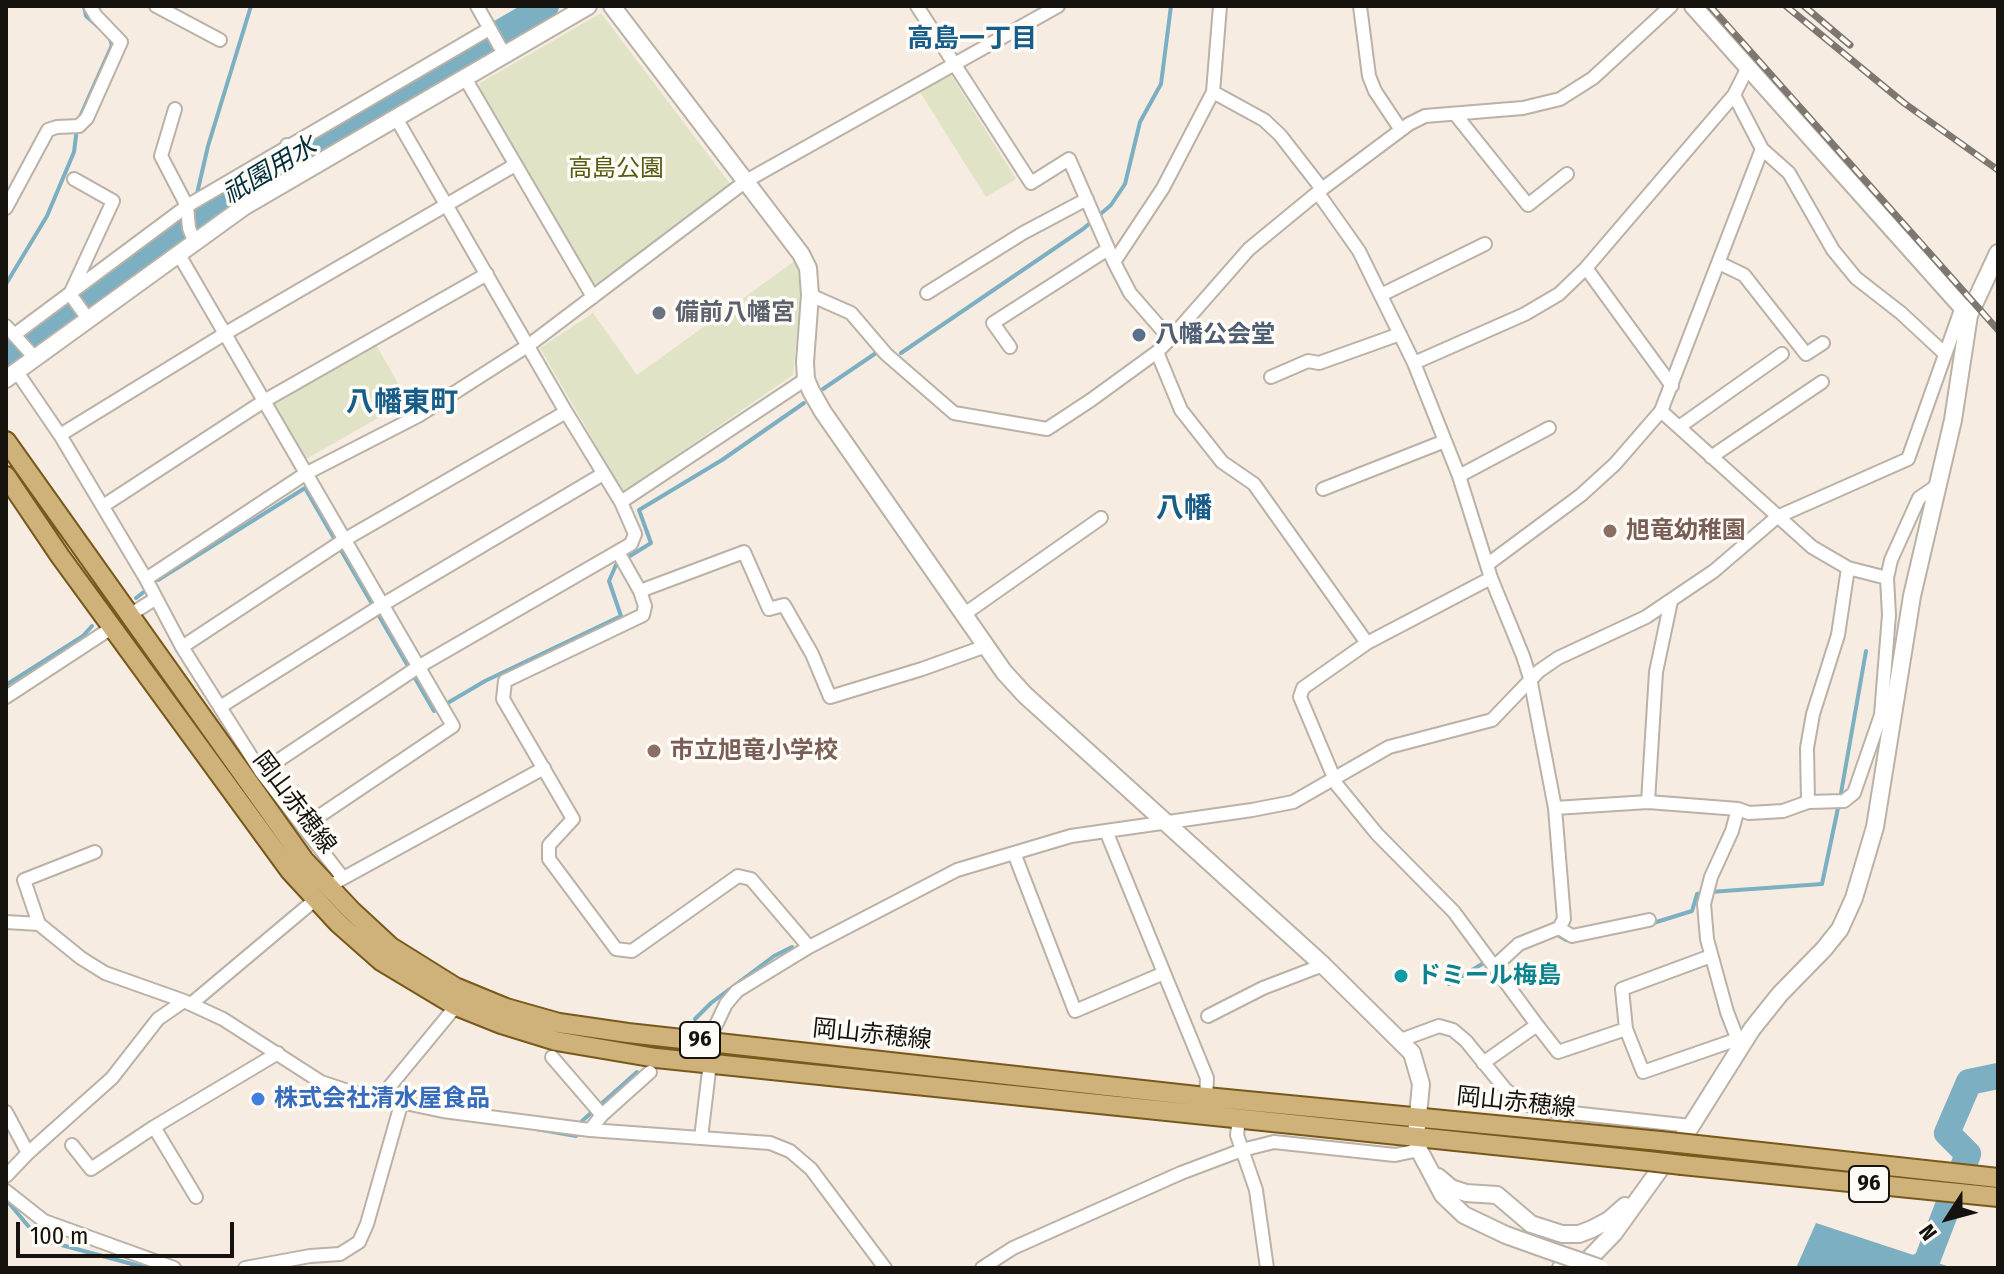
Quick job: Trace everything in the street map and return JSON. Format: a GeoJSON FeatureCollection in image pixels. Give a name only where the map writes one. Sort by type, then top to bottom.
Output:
{"type":"FeatureCollection","features":[{"type":"Feature","properties":{"kind":"main road","name":"岡山赤穂線"},"geometry":{"type":"LineString","coordinates":[[6,441],[121,621],[304,860],[391,947],[455,987],[481,998],[559,1023],[1206,1097],[1417,1134],[1660,1141],[1998,1178]]}},
{"type":"Feature","properties":{"kind":"main road","name":"岡山赤穂線"},"geometry":{"type":"LineString","coordinates":[[6,476],[60,556],[121,621]]}},
{"type":"Feature","properties":{"kind":"main road","name":"岡山赤穂線"},"geometry":{"type":"LineString","coordinates":[[329,888],[381,961],[456,1006],[556,1041],[656,1058],[1239,1119],[1417,1134],[1998,1197]]}},
{"type":"Feature","properties":{"kind":"street"},"geometry":{"type":"LineString","coordinates":[[156,6],[220,40]]}},
{"type":"Feature","properties":{"kind":"street"},"geometry":{"type":"LineString","coordinates":[[179,18],[187,6]]}},
{"type":"Feature","properties":{"kind":"street"},"geometry":{"type":"LineString","coordinates":[[477,6],[501,49]]}},
{"type":"Feature","properties":{"kind":"street"},"geometry":{"type":"LineString","coordinates":[[329,888],[303,827],[261,772],[182,647],[146,579],[60,435],[11,375],[77,303],[191,205],[293,156],[396,118],[465,78],[501,49],[588,6]]}},
{"type":"Feature","properties":{"kind":"street"},"geometry":{"type":"LineString","coordinates":[[612,6],[801,254],[808,268],[810,295],[806,379],[823,412],[986,646],[1025,695],[1323,965],[1412,1053],[1421,1084],[1417,1134],[1428,1167],[1443,1195],[1464,1215],[1506,1235],[1600,1268]]}},
{"type":"Feature","properties":{"kind":"street"},"geometry":{"type":"LineString","coordinates":[[917,6],[1031,183],[1069,159],[1130,293],[1170,339]]}},
{"type":"Feature","properties":{"kind":"street"},"geometry":{"type":"LineString","coordinates":[[146,579],[305,474],[418,416],[529,345],[746,181],[1058,6]]}},
{"type":"Feature","properties":{"kind":"street"},"geometry":{"type":"LineString","coordinates":[[1010,347],[993,323],[1111,256],[1163,188],[1213,92],[1220,6]]}},
{"type":"Feature","properties":{"kind":"street"},"geometry":{"type":"LineString","coordinates":[[1360,6],[1369,76],[1375,91],[1401,130]]}},
{"type":"Feature","properties":{"kind":"street"},"geometry":{"type":"LineString","coordinates":[[810,295],[851,313],[886,354],[954,413],[1047,429],[1157,352],[1249,249],[1401,130],[1425,116],[1523,108],[1560,99],[1593,78],[1671,6]]}},
{"type":"Feature","properties":{"kind":"street"},"geometry":{"type":"LineString","coordinates":[[1555,808],[1648,802],[1738,809],[1749,813],[1783,811],[1808,802],[1844,801],[1854,793],[1887,716],[1935,487],[1953,420],[1966,311],[1693,6]]}},
{"type":"Feature","properties":{"kind":"street"},"geometry":{"type":"LineString","coordinates":[[6,208],[48,130],[77,126],[87,118],[121,42],[85,7]]}},
{"type":"Feature","properties":{"kind":"street"},"geometry":{"type":"LineString","coordinates":[[31,354],[13,333],[178,253],[192,234],[245,206],[293,156],[490,30]]}},
{"type":"Feature","properties":{"kind":"street"},"geometry":{"type":"LineString","coordinates":[[1414,363],[1525,314],[1559,294],[1586,268],[1734,95],[1748,67]]}},
{"type":"Feature","properties":{"kind":"street"},"geometry":{"type":"LineString","coordinates":[[465,78],[593,297]]}},
{"type":"Feature","properties":{"kind":"street"},"geometry":{"type":"LineString","coordinates":[[1213,92],[1264,120],[1280,135],[1359,251],[1414,363],[1459,476],[1491,578],[1523,656],[1555,808],[1564,919],[1559,928],[1519,944],[1495,966]]}},
{"type":"Feature","properties":{"kind":"street"},"geometry":{"type":"LineString","coordinates":[[1734,95],[1762,149],[1789,173],[1833,250],[1856,278],[1901,313],[1944,353]]}},
{"type":"Feature","properties":{"kind":"street"},"geometry":{"type":"LineString","coordinates":[[175,109],[161,156],[191,205],[192,234]]}},
{"type":"Feature","properties":{"kind":"street"},"geometry":{"type":"LineString","coordinates":[[1455,114],[1528,205],[1567,174]]}},
{"type":"Feature","properties":{"kind":"street"},"geometry":{"type":"LineString","coordinates":[[261,772],[413,670],[631,544],[635,534],[621,502],[396,118]]}},
{"type":"Feature","properties":{"kind":"street"},"geometry":{"type":"LineString","coordinates":[[1488,564],[1581,495],[1615,464],[1661,411],[1762,149]]}},
{"type":"Feature","properties":{"kind":"street"},"geometry":{"type":"LineString","coordinates":[[60,435],[226,333],[515,165]]}},
{"type":"Feature","properties":{"kind":"street"},"geometry":{"type":"LineString","coordinates":[[74,179],[113,201],[77,303]]}},
{"type":"Feature","properties":{"kind":"street"},"geometry":{"type":"LineString","coordinates":[[927,293],[1023,233],[1087,199]]}},
{"type":"Feature","properties":{"kind":"street"},"geometry":{"type":"LineString","coordinates":[[1381,295],[1485,244]]}},
{"type":"Feature","properties":{"kind":"street"},"geometry":{"type":"LineString","coordinates":[[178,253],[305,474],[339,543],[413,670],[453,726],[303,827]]}},
{"type":"Feature","properties":{"kind":"street"},"geometry":{"type":"LineString","coordinates":[[701,1138],[712,1041],[719,1019],[737,991],[809,947],[957,870],[1071,836],[1293,802],[1389,747],[1492,720],[1530,678],[1558,658],[1646,617],[1671,601],[1714,571],[1777,517],[1908,459],[1944,353],[1998,253]]}},
{"type":"Feature","properties":{"kind":"street"},"geometry":{"type":"LineString","coordinates":[[1719,263],[1744,275],[1806,354],[1823,343]]}},
{"type":"Feature","properties":{"kind":"street"},"geometry":{"type":"LineString","coordinates":[[1586,268],[1672,386]]}},
{"type":"Feature","properties":{"kind":"street"},"geometry":{"type":"LineString","coordinates":[[103,506],[264,401],[487,274]]}},
{"type":"Feature","properties":{"kind":"street"},"geometry":{"type":"LineString","coordinates":[[1271,377],[1308,361],[1319,363],[1400,334]]}},
{"type":"Feature","properties":{"kind":"street"},"geometry":{"type":"LineString","coordinates":[[1157,352],[1181,410],[1222,462],[1254,484],[1367,643]]}},
{"type":"Feature","properties":{"kind":"street"},"geometry":{"type":"LineString","coordinates":[[1679,427],[1782,354]]}},
{"type":"Feature","properties":{"kind":"street"},"geometry":{"type":"LineString","coordinates":[[621,502],[806,379]]}},
{"type":"Feature","properties":{"kind":"street"},"geometry":{"type":"LineString","coordinates":[[1711,457],[1822,382]]}},
{"type":"Feature","properties":{"kind":"street"},"geometry":{"type":"LineString","coordinates":[[1661,411],[1812,547],[1848,568],[1887,578]]}},
{"type":"Feature","properties":{"kind":"street"},"geometry":{"type":"LineString","coordinates":[[182,647],[339,543],[566,412]]}},
{"type":"Feature","properties":{"kind":"street"},"geometry":{"type":"LineString","coordinates":[[1459,476],[1549,428]]}},
{"type":"Feature","properties":{"kind":"street"},"geometry":{"type":"LineString","coordinates":[[1323,489],[1445,441]]}},
{"type":"Feature","properties":{"kind":"street"},"geometry":{"type":"LineString","coordinates":[[220,707],[377,608],[603,474]]}},
{"type":"Feature","properties":{"kind":"street"},"geometry":{"type":"LineString","coordinates":[[1561,1268],[1588,1260],[1614,1233],[1691,1126],[1739,1043],[1780,994],[1824,949],[1845,919],[1875,827],[1887,716],[1887,578],[1891,560],[1919,498],[1935,487]]}},
{"type":"Feature","properties":{"kind":"street"},"geometry":{"type":"LineString","coordinates":[[963,615],[1101,518]]}},
{"type":"Feature","properties":{"kind":"street"},"geometry":{"type":"LineString","coordinates":[[618,552],[640,591],[645,606],[643,615],[505,681],[503,699],[573,819],[549,845],[549,859],[616,949],[632,951],[738,876],[751,879],[809,947]]}},
{"type":"Feature","properties":{"kind":"street"},"geometry":{"type":"LineString","coordinates":[[640,591],[744,552],[769,609],[784,605],[812,654],[830,697],[986,646]]}},
{"type":"Feature","properties":{"kind":"street"},"geometry":{"type":"LineString","coordinates":[[1808,802],[1807,748],[1813,714],[1838,635],[1848,568]]}},
{"type":"Feature","properties":{"kind":"street"},"geometry":{"type":"LineString","coordinates":[[1491,578],[1367,643],[1303,688],[1300,697],[1335,780],[1377,834],[1454,912],[1558,1052],[1626,1029]]}},
{"type":"Feature","properties":{"kind":"street"},"geometry":{"type":"LineString","coordinates":[[6,697],[155,599]]}},
{"type":"Feature","properties":{"kind":"street"},"geometry":{"type":"LineString","coordinates":[[1648,802],[1656,672],[1671,601]]}},
{"type":"Feature","properties":{"kind":"street"},"geometry":{"type":"LineString","coordinates":[[6,1176],[112,1078],[158,1019],[188,1002],[329,888],[544,768]]}},
{"type":"Feature","properties":{"kind":"street"},"geometry":{"type":"LineString","coordinates":[[1738,809],[1732,831],[1711,877],[1704,904],[1711,956],[1739,1043]]}},
{"type":"Feature","properties":{"kind":"street"},"geometry":{"type":"LineString","coordinates":[[1106,831],[1207,1078],[1206,1097]]}},
{"type":"Feature","properties":{"kind":"street"},"geometry":{"type":"LineString","coordinates":[[95,852],[24,880],[39,924],[105,973],[188,1002],[223,1019],[321,1082],[348,1091],[443,1111],[582,1129],[770,1143],[790,1151],[811,1169],[885,1268]]}},
{"type":"Feature","properties":{"kind":"street"},"geometry":{"type":"LineString","coordinates":[[1014,853],[1075,1011],[1164,973]]}},
{"type":"Feature","properties":{"kind":"street"},"geometry":{"type":"LineString","coordinates":[[1559,928],[1572,936],[1649,920]]}},
{"type":"Feature","properties":{"kind":"street"},"geometry":{"type":"LineString","coordinates":[[6,922],[39,924]]}},
{"type":"Feature","properties":{"kind":"street"},"geometry":{"type":"LineString","coordinates":[[1711,956],[1622,989],[1626,1029],[1643,1072],[1739,1043]]}},
{"type":"Feature","properties":{"kind":"street"},"geometry":{"type":"LineString","coordinates":[[1208,1016],[1263,988],[1323,965]]}},
{"type":"Feature","properties":{"kind":"street"},"geometry":{"type":"LineString","coordinates":[[381,1097],[456,1006]]}},
{"type":"Feature","properties":{"kind":"street"},"geometry":{"type":"LineString","coordinates":[[1483,1063],[1537,1025]]}},
{"type":"Feature","properties":{"kind":"street"},"geometry":{"type":"LineString","coordinates":[[1401,1040],[1439,1026],[1453,1030],[1466,1041],[1506,1090],[1528,1105],[1545,1110],[1691,1126]]}},
{"type":"Feature","properties":{"kind":"street"},"geometry":{"type":"LineString","coordinates":[[72,1145],[91,1169],[154,1127],[278,1053]]}},
{"type":"Feature","properties":{"kind":"street"},"geometry":{"type":"LineString","coordinates":[[552,1057],[598,1111]]}},
{"type":"Feature","properties":{"kind":"street"},"geometry":{"type":"LineString","coordinates":[[582,1129],[598,1111],[650,1072]]}},
{"type":"Feature","properties":{"kind":"street"},"geometry":{"type":"LineString","coordinates":[[245,1268],[340,1254],[359,1242],[367,1224],[402,1101]]}},
{"type":"Feature","properties":{"kind":"street"},"geometry":{"type":"LineString","coordinates":[[6,1112],[28,1153]]}},
{"type":"Feature","properties":{"kind":"street"},"geometry":{"type":"LineString","coordinates":[[1239,1119],[1237,1135],[1256,1190],[1267,1268]]}},
{"type":"Feature","properties":{"kind":"street"},"geometry":{"type":"LineString","coordinates":[[154,1127],[196,1197]]}},
{"type":"Feature","properties":{"kind":"street"},"geometry":{"type":"LineString","coordinates":[[982,1268],[1013,1248],[1181,1173],[1242,1150],[1274,1142],[1395,1155],[1417,1134]]}},
{"type":"Feature","properties":{"kind":"street"},"geometry":{"type":"LineString","coordinates":[[1428,1167],[1451,1188],[1466,1193],[1497,1195],[1531,1224],[1562,1234],[1579,1234],[1609,1220],[1645,1188]]}},
{"type":"Feature","properties":{"kind":"street"},"geometry":{"type":"LineString","coordinates":[[6,1191],[44,1221],[174,1268]]}},
{"type":"Feature","properties":{"kind":"green space","name":"高島公園"},"geometry":{"type":"Polygon","coordinates":[[[601,13],[731,185],[599,288],[591,287],[478,93],[480,83],[601,13]]]}},
{"type":"Feature","properties":{"kind":"green space"},"geometry":{"type":"Polygon","coordinates":[[[950,73],[1016,179],[986,197],[920,92],[950,73]]]}},
{"type":"Feature","properties":{"kind":"green space"},"geometry":{"type":"Polygon","coordinates":[[[796,260],[801,292],[793,375],[623,492],[540,348],[593,313],[637,375],[796,260]]]}},
{"type":"Feature","properties":{"kind":"green space"},"geometry":{"type":"Polygon","coordinates":[[[375,343],[408,401],[306,459],[272,401],[375,343]]]}},
{"type":"Feature","properties":{"kind":"water"},"geometry":{"type":"Polygon","coordinates":[[[1816,1223],[1947,1266],[1953,1268],[1796,1268],[1816,1223]]]}},
{"type":"Feature","properties":{"kind":"waterway"},"geometry":{"type":"LineString","coordinates":[[84,6],[86,16],[102,30]]}},
{"type":"Feature","properties":{"kind":"waterway"},"geometry":{"type":"LineString","coordinates":[[196,198],[208,146],[251,6]]}},
{"type":"Feature","properties":{"kind":"waterway","name":"祇園用水"},"geometry":{"type":"LineString","coordinates":[[6,355],[194,216],[373,106],[546,6]]}},
{"type":"Feature","properties":{"kind":"waterway"},"geometry":{"type":"LineString","coordinates":[[901,353],[1083,229],[1111,205],[1125,184],[1140,122],[1161,84],[1171,6]]}},
{"type":"Feature","properties":{"kind":"waterway"},"geometry":{"type":"LineString","coordinates":[[79,119],[112,45],[109,36]]}},
{"type":"Feature","properties":{"kind":"waterway"},"geometry":{"type":"LineString","coordinates":[[6,284],[47,216],[74,152],[77,128]]}},
{"type":"Feature","properties":{"kind":"waterway"},"geometry":{"type":"LineString","coordinates":[[823,389],[876,353]]}},
{"type":"Feature","properties":{"kind":"waterway"},"geometry":{"type":"LineString","coordinates":[[630,556],[651,543],[639,510],[722,460],[804,403]]}},
{"type":"Feature","properties":{"kind":"waterway"},"geometry":{"type":"LineString","coordinates":[[158,580],[305,488],[434,711],[485,681],[621,616],[609,581],[616,565]]}},
{"type":"Feature","properties":{"kind":"waterway"},"geometry":{"type":"LineString","coordinates":[[136,598],[145,591]]}},
{"type":"Feature","properties":{"kind":"waterway"},"geometry":{"type":"LineString","coordinates":[[6,685],[83,636],[92,626]]}},
{"type":"Feature","properties":{"kind":"waterway"},"geometry":{"type":"LineString","coordinates":[[1841,793],[1866,651]]}},
{"type":"Feature","properties":{"kind":"waterway"},"geometry":{"type":"LineString","coordinates":[[1710,892],[1822,884],[1838,808]]}},
{"type":"Feature","properties":{"kind":"waterway"},"geometry":{"type":"LineString","coordinates":[[1650,924],[1692,911],[1697,894],[1703,893]]}},
{"type":"Feature","properties":{"kind":"waterway"},"geometry":{"type":"LineString","coordinates":[[1556,934],[1571,940]]}},
{"type":"Feature","properties":{"kind":"waterway"},"geometry":{"type":"LineString","coordinates":[[695,1019],[711,1003],[774,956],[792,947]]}},
{"type":"Feature","properties":{"kind":"waterway"},"geometry":{"type":"LineString","coordinates":[[1449,984],[1482,964]]}},
{"type":"Feature","properties":{"kind":"waterway"},"geometry":{"type":"LineString","coordinates":[[536,1129],[576,1136],[582,1121],[637,1072]]}},
{"type":"Feature","properties":{"kind":"waterway"},"geometry":{"type":"LineString","coordinates":[[1915,1268],[1926,1263],[1968,1154],[1947,1133],[1969,1082],[1998,1076]]}},
{"type":"Feature","properties":{"kind":"waterway"},"geometry":{"type":"LineString","coordinates":[[6,1203],[39,1239],[147,1268]]}},
{"type":"Feature","properties":{"kind":"railway"},"geometry":{"type":"LineString","coordinates":[[1710,6],[1998,330]]}},
{"type":"Feature","properties":{"kind":"railway"},"geometry":{"type":"LineString","coordinates":[[1786,6],[1904,103],[1998,170]]}},
{"type":"Feature","properties":{"kind":"railway"},"geometry":{"type":"LineString","coordinates":[[1804,6],[1850,45]]}},
{"type":"Feature","properties":{"kind":"place","name":"備前八幡宮"},"geometry":{"type":"Point","coordinates":[659,313]}},
{"type":"Feature","properties":{"kind":"place","name":"八幡公会堂"},"geometry":{"type":"Point","coordinates":[1139,335]}},
{"type":"Feature","properties":{"kind":"place","name":"旭竜幼稚園"},"geometry":{"type":"Point","coordinates":[1610,531]}},
{"type":"Feature","properties":{"kind":"place","name":"市立旭竜小学校"},"geometry":{"type":"Point","coordinates":[654,751]}},
{"type":"Feature","properties":{"kind":"place","name":"ドミール梅島"},"geometry":{"type":"Point","coordinates":[1401,976]}},
{"type":"Feature","properties":{"kind":"place","name":"株式会社清水屋食品"},"geometry":{"type":"Point","coordinates":[258,1099]}},
{"type":"Feature","properties":{"kind":"district","name":"高島一丁目"},"geometry":{"type":"Point","coordinates":[972,40]}},
{"type":"Feature","properties":{"kind":"district","name":"八幡東町"},"geometry":{"type":"Point","coordinates":[402,403]}},
{"type":"Feature","properties":{"kind":"district","name":"八幡"},"geometry":{"type":"Point","coordinates":[1184,509]}}]}
